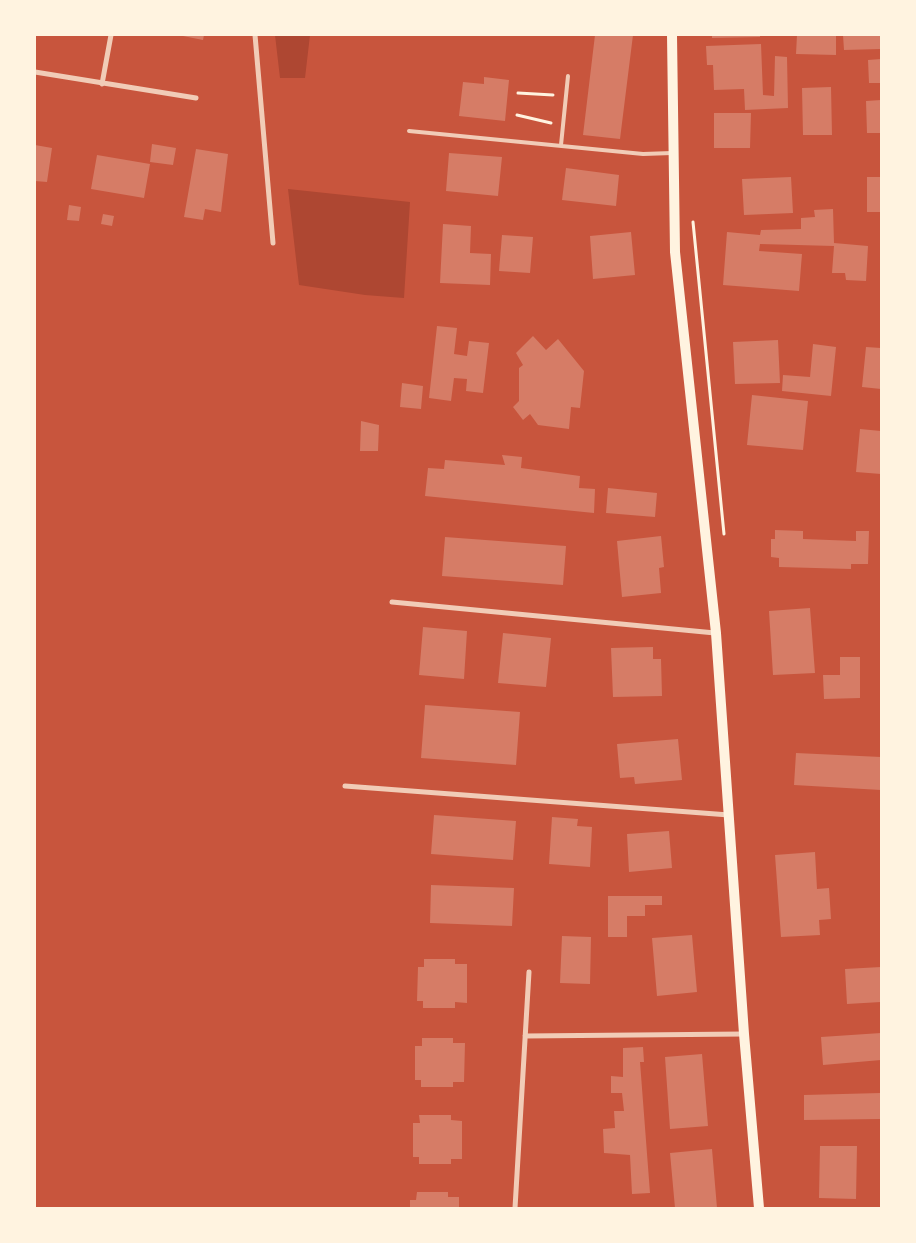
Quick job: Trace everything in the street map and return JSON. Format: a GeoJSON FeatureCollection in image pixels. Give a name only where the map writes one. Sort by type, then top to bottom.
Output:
{"type":"FeatureCollection","features":[{"type":"Feature","properties":{"kind":"main road"},"geometry":{"type":"LineString","coordinates":[[672,35],[672,153],[676,261],[716,633],[744,1034],[759,1208]]}},
{"type":"Feature","properties":{"kind":"street"},"geometry":{"type":"LineString","coordinates":[[102,84],[111,35]]}},
{"type":"Feature","properties":{"kind":"street"},"geometry":{"type":"LineString","coordinates":[[255,35],[273,243]]}},
{"type":"Feature","properties":{"kind":"street"},"geometry":{"type":"LineString","coordinates":[[35,72],[196,98]]}},
{"type":"Feature","properties":{"kind":"street"},"geometry":{"type":"LineString","coordinates":[[392,602],[716,633]]}},
{"type":"Feature","properties":{"kind":"street"},"geometry":{"type":"LineString","coordinates":[[345,786],[729,815]]}},
{"type":"Feature","properties":{"kind":"street"},"geometry":{"type":"LineString","coordinates":[[515,1208],[529,972]]}},
{"type":"Feature","properties":{"kind":"street"},"geometry":{"type":"LineString","coordinates":[[525,1036],[744,1034]]}},
{"type":"Feature","properties":{"kind":"lane"},"geometry":{"type":"LineString","coordinates":[[561,144],[568,76]]}},
{"type":"Feature","properties":{"kind":"lane"},"geometry":{"type":"LineString","coordinates":[[409,131],[561,144],[643,154],[672,153]]}},
{"type":"Feature","properties":{"kind":"path"},"geometry":{"type":"LineString","coordinates":[[518,93],[566,96]]}},
{"type":"Feature","properties":{"kind":"path"},"geometry":{"type":"LineString","coordinates":[[517,115],[564,124]]}},
{"type":"Feature","properties":{"kind":"shaded area"},"geometry":{"type":"Polygon","coordinates":[[[275,35],[310,35],[305,78],[280,78],[275,35]]]}},
{"type":"Feature","properties":{"kind":"shaded area"},"geometry":{"type":"Polygon","coordinates":[[[288,189],[410,202],[404,298],[365,295],[299,285],[288,189]]]}},
{"type":"Feature","properties":{"kind":"building"},"geometry":{"type":"Polygon","coordinates":[[[178,35],[204,35],[203,40],[178,35]]]}},
{"type":"Feature","properties":{"kind":"building"},"geometry":{"type":"Polygon","coordinates":[[[595,35],[633,35],[620,139],[583,135],[595,35]]]}},
{"type":"Feature","properties":{"kind":"building"},"geometry":{"type":"Polygon","coordinates":[[[712,35],[760,35],[760,37],[712,38],[712,35]]]}},
{"type":"Feature","properties":{"kind":"building"},"geometry":{"type":"Polygon","coordinates":[[[797,35],[836,35],[836,55],[796,54],[797,35]]]}},
{"type":"Feature","properties":{"kind":"building"},"geometry":{"type":"Polygon","coordinates":[[[843,35],[881,35],[881,49],[844,50],[843,35]]]}},
{"type":"Feature","properties":{"kind":"building"},"geometry":{"type":"Polygon","coordinates":[[[761,44],[763,95],[774,96],[775,56],[787,57],[788,108],[745,110],[744,89],[714,90],[713,65],[707,65],[706,46],[761,44]]]}},
{"type":"Feature","properties":{"kind":"building"},"geometry":{"type":"Polygon","coordinates":[[[881,59],[881,83],[869,83],[868,60],[881,59]]]}},
{"type":"Feature","properties":{"kind":"building"},"geometry":{"type":"Polygon","coordinates":[[[484,77],[509,80],[505,121],[459,116],[463,82],[484,84],[484,77]]]}},
{"type":"Feature","properties":{"kind":"building"},"geometry":{"type":"Polygon","coordinates":[[[831,87],[832,135],[803,135],[802,88],[831,87]]]}},
{"type":"Feature","properties":{"kind":"building"},"geometry":{"type":"Polygon","coordinates":[[[881,100],[881,133],[867,133],[866,101],[881,100]]]}},
{"type":"Feature","properties":{"kind":"building"},"geometry":{"type":"Polygon","coordinates":[[[714,113],[751,113],[750,148],[714,148],[714,113]]]}},
{"type":"Feature","properties":{"kind":"building"},"geometry":{"type":"Polygon","coordinates":[[[152,144],[176,148],[173,165],[150,162],[152,144]]]}},
{"type":"Feature","properties":{"kind":"building"},"geometry":{"type":"Polygon","coordinates":[[[35,145],[52,148],[47,182],[35,181],[35,145]]]}},
{"type":"Feature","properties":{"kind":"building"},"geometry":{"type":"Polygon","coordinates":[[[196,149],[228,154],[221,212],[205,209],[203,220],[184,217],[196,149]]]}},
{"type":"Feature","properties":{"kind":"building"},"geometry":{"type":"Polygon","coordinates":[[[449,153],[502,157],[498,196],[446,191],[449,153]]]}},
{"type":"Feature","properties":{"kind":"building"},"geometry":{"type":"Polygon","coordinates":[[[97,155],[150,164],[144,198],[91,189],[97,155]]]}},
{"type":"Feature","properties":{"kind":"building"},"geometry":{"type":"Polygon","coordinates":[[[566,168],[619,175],[616,206],[562,200],[566,168]]]}},
{"type":"Feature","properties":{"kind":"building"},"geometry":{"type":"Polygon","coordinates":[[[791,177],[793,213],[744,215],[742,179],[791,177]]]}},
{"type":"Feature","properties":{"kind":"building"},"geometry":{"type":"Polygon","coordinates":[[[867,177],[881,177],[881,212],[867,212],[867,177]]]}},
{"type":"Feature","properties":{"kind":"building"},"geometry":{"type":"Polygon","coordinates":[[[69,205],[81,207],[79,221],[67,220],[69,205]]]}},
{"type":"Feature","properties":{"kind":"building"},"geometry":{"type":"Polygon","coordinates":[[[833,209],[834,243],[868,246],[866,281],[846,280],[845,273],[832,273],[834,246],[760,244],[759,251],[802,254],[799,291],[723,285],[727,232],[760,235],[761,230],[801,229],[801,218],[815,217],[814,210],[833,209]]]}},
{"type":"Feature","properties":{"kind":"building"},"geometry":{"type":"Polygon","coordinates":[[[103,214],[114,216],[112,226],[101,224],[103,214]]]}},
{"type":"Feature","properties":{"kind":"building"},"geometry":{"type":"Polygon","coordinates":[[[443,224],[471,226],[470,253],[491,254],[490,285],[440,283],[443,224]]]}},
{"type":"Feature","properties":{"kind":"building"},"geometry":{"type":"Polygon","coordinates":[[[631,232],[635,275],[593,279],[590,236],[631,232]]]}},
{"type":"Feature","properties":{"kind":"building"},"geometry":{"type":"Polygon","coordinates":[[[502,235],[533,237],[530,273],[499,271],[502,235]]]}},
{"type":"Feature","properties":{"kind":"building"},"geometry":{"type":"Polygon","coordinates":[[[437,326],[457,328],[454,354],[467,356],[469,341],[489,343],[483,393],[466,391],[467,379],[454,378],[451,401],[429,398],[437,326]]]}},
{"type":"Feature","properties":{"kind":"building"},"geometry":{"type":"Polygon","coordinates":[[[533,336],[546,350],[558,339],[584,371],[580,408],[571,407],[569,429],[538,425],[530,414],[523,420],[513,407],[519,401],[519,368],[523,365],[516,353],[533,336]]]}},
{"type":"Feature","properties":{"kind":"building"},"geometry":{"type":"Polygon","coordinates":[[[778,340],[780,383],[735,384],[733,342],[778,340]]]}},
{"type":"Feature","properties":{"kind":"building"},"geometry":{"type":"Polygon","coordinates":[[[813,344],[836,347],[831,396],[782,391],[783,375],[810,377],[813,344]]]}},
{"type":"Feature","properties":{"kind":"building"},"geometry":{"type":"Polygon","coordinates":[[[866,347],[881,348],[881,389],[862,387],[866,347]]]}},
{"type":"Feature","properties":{"kind":"building"},"geometry":{"type":"Polygon","coordinates":[[[402,383],[423,386],[421,409],[400,407],[402,383]]]}},
{"type":"Feature","properties":{"kind":"building"},"geometry":{"type":"Polygon","coordinates":[[[752,395],[808,401],[803,450],[747,445],[752,395]]]}},
{"type":"Feature","properties":{"kind":"building"},"geometry":{"type":"Polygon","coordinates":[[[361,421],[379,425],[378,451],[360,451],[361,421]]]}},
{"type":"Feature","properties":{"kind":"building"},"geometry":{"type":"Polygon","coordinates":[[[860,429],[881,431],[881,474],[856,472],[860,429]]]}},
{"type":"Feature","properties":{"kind":"building"},"geometry":{"type":"Polygon","coordinates":[[[502,455],[522,457],[521,468],[580,476],[579,488],[595,489],[594,513],[425,496],[428,468],[444,469],[445,460],[505,465],[502,455]]]}},
{"type":"Feature","properties":{"kind":"building"},"geometry":{"type":"Polygon","coordinates":[[[608,488],[657,493],[655,517],[606,513],[608,488]]]}},
{"type":"Feature","properties":{"kind":"building"},"geometry":{"type":"Polygon","coordinates":[[[775,530],[803,531],[803,539],[856,541],[856,531],[869,531],[868,564],[851,564],[851,569],[779,567],[779,558],[771,557],[771,539],[775,539],[775,530]]]}},
{"type":"Feature","properties":{"kind":"building"},"geometry":{"type":"Polygon","coordinates":[[[661,536],[664,567],[659,568],[661,593],[622,597],[617,541],[661,536]]]}},
{"type":"Feature","properties":{"kind":"building"},"geometry":{"type":"Polygon","coordinates":[[[445,537],[566,546],[563,585],[442,576],[445,537]]]}},
{"type":"Feature","properties":{"kind":"building"},"geometry":{"type":"Polygon","coordinates":[[[810,608],[815,673],[773,675],[769,611],[810,608]]]}},
{"type":"Feature","properties":{"kind":"building"},"geometry":{"type":"Polygon","coordinates":[[[423,627],[467,631],[464,679],[419,675],[423,627]]]}},
{"type":"Feature","properties":{"kind":"building"},"geometry":{"type":"Polygon","coordinates":[[[503,633],[551,638],[546,687],[498,683],[503,633]]]}},
{"type":"Feature","properties":{"kind":"building"},"geometry":{"type":"Polygon","coordinates":[[[653,647],[653,659],[661,659],[662,696],[613,697],[611,648],[653,647]]]}},
{"type":"Feature","properties":{"kind":"building"},"geometry":{"type":"Polygon","coordinates":[[[840,657],[860,657],[860,698],[824,699],[823,675],[840,675],[840,657]]]}},
{"type":"Feature","properties":{"kind":"building"},"geometry":{"type":"Polygon","coordinates":[[[425,705],[520,712],[516,765],[421,758],[425,705]]]}},
{"type":"Feature","properties":{"kind":"building"},"geometry":{"type":"Polygon","coordinates":[[[678,739],[682,780],[635,784],[634,777],[620,778],[617,744],[678,739]]]}},
{"type":"Feature","properties":{"kind":"building"},"geometry":{"type":"Polygon","coordinates":[[[796,753],[881,757],[881,790],[794,785],[796,753]]]}},
{"type":"Feature","properties":{"kind":"building"},"geometry":{"type":"Polygon","coordinates":[[[434,815],[516,821],[513,860],[431,854],[434,815]]]}},
{"type":"Feature","properties":{"kind":"building"},"geometry":{"type":"Polygon","coordinates":[[[552,817],[578,819],[577,826],[592,827],[590,867],[549,864],[552,817]]]}},
{"type":"Feature","properties":{"kind":"building"},"geometry":{"type":"Polygon","coordinates":[[[669,831],[672,868],[629,872],[627,834],[669,831]]]}},
{"type":"Feature","properties":{"kind":"building"},"geometry":{"type":"Polygon","coordinates":[[[815,852],[817,889],[829,888],[831,919],[819,920],[820,935],[781,937],[775,855],[815,852]]]}},
{"type":"Feature","properties":{"kind":"building"},"geometry":{"type":"Polygon","coordinates":[[[431,885],[514,888],[512,926],[430,923],[431,885]]]}},
{"type":"Feature","properties":{"kind":"building"},"geometry":{"type":"Polygon","coordinates":[[[608,896],[662,896],[662,905],[645,905],[645,916],[627,916],[627,937],[608,937],[608,896]]]}},
{"type":"Feature","properties":{"kind":"building"},"geometry":{"type":"Polygon","coordinates":[[[692,935],[697,992],[657,996],[652,938],[692,935]]]}},
{"type":"Feature","properties":{"kind":"building"},"geometry":{"type":"Polygon","coordinates":[[[562,936],[591,937],[590,984],[560,983],[562,936]]]}},
{"type":"Feature","properties":{"kind":"building"},"geometry":{"type":"Polygon","coordinates":[[[424,959],[455,959],[455,964],[467,964],[467,1003],[455,1002],[455,1008],[423,1008],[423,1001],[417,1001],[418,967],[424,967],[424,959]]]}},
{"type":"Feature","properties":{"kind":"building"},"geometry":{"type":"Polygon","coordinates":[[[881,967],[881,1002],[847,1004],[845,969],[881,967]]]}},
{"type":"Feature","properties":{"kind":"building"},"geometry":{"type":"Polygon","coordinates":[[[881,1033],[881,1060],[823,1065],[821,1037],[881,1033]]]}},
{"type":"Feature","properties":{"kind":"building"},"geometry":{"type":"Polygon","coordinates":[[[422,1038],[453,1038],[453,1043],[465,1043],[464,1082],[453,1082],[453,1087],[421,1087],[421,1080],[415,1080],[415,1046],[422,1046],[422,1038]]]}},
{"type":"Feature","properties":{"kind":"building"},"geometry":{"type":"Polygon","coordinates":[[[643,1047],[644,1062],[640,1062],[650,1193],[632,1194],[630,1155],[604,1153],[603,1129],[615,1128],[614,1111],[624,1111],[622,1093],[611,1093],[611,1076],[623,1077],[623,1048],[643,1047]]]}},
{"type":"Feature","properties":{"kind":"building"},"geometry":{"type":"Polygon","coordinates":[[[702,1054],[708,1126],[670,1129],[665,1057],[702,1054]]]}},
{"type":"Feature","properties":{"kind":"building"},"geometry":{"type":"Polygon","coordinates":[[[881,1093],[881,1119],[804,1120],[804,1095],[881,1093]]]}},
{"type":"Feature","properties":{"kind":"building"},"geometry":{"type":"Polygon","coordinates":[[[419,1115],[451,1115],[451,1120],[462,1121],[462,1159],[451,1159],[451,1164],[419,1164],[419,1157],[413,1157],[413,1123],[420,1123],[419,1115]]]}},
{"type":"Feature","properties":{"kind":"building"},"geometry":{"type":"Polygon","coordinates":[[[820,1146],[857,1146],[856,1199],[819,1198],[820,1146]]]}},
{"type":"Feature","properties":{"kind":"building"},"geometry":{"type":"Polygon","coordinates":[[[712,1149],[717,1208],[675,1208],[670,1153],[712,1149]]]}},
{"type":"Feature","properties":{"kind":"building"},"geometry":{"type":"Polygon","coordinates":[[[417,1192],[448,1192],[448,1197],[459,1197],[459,1208],[410,1208],[410,1200],[416,1200],[417,1192]]]}}]}
